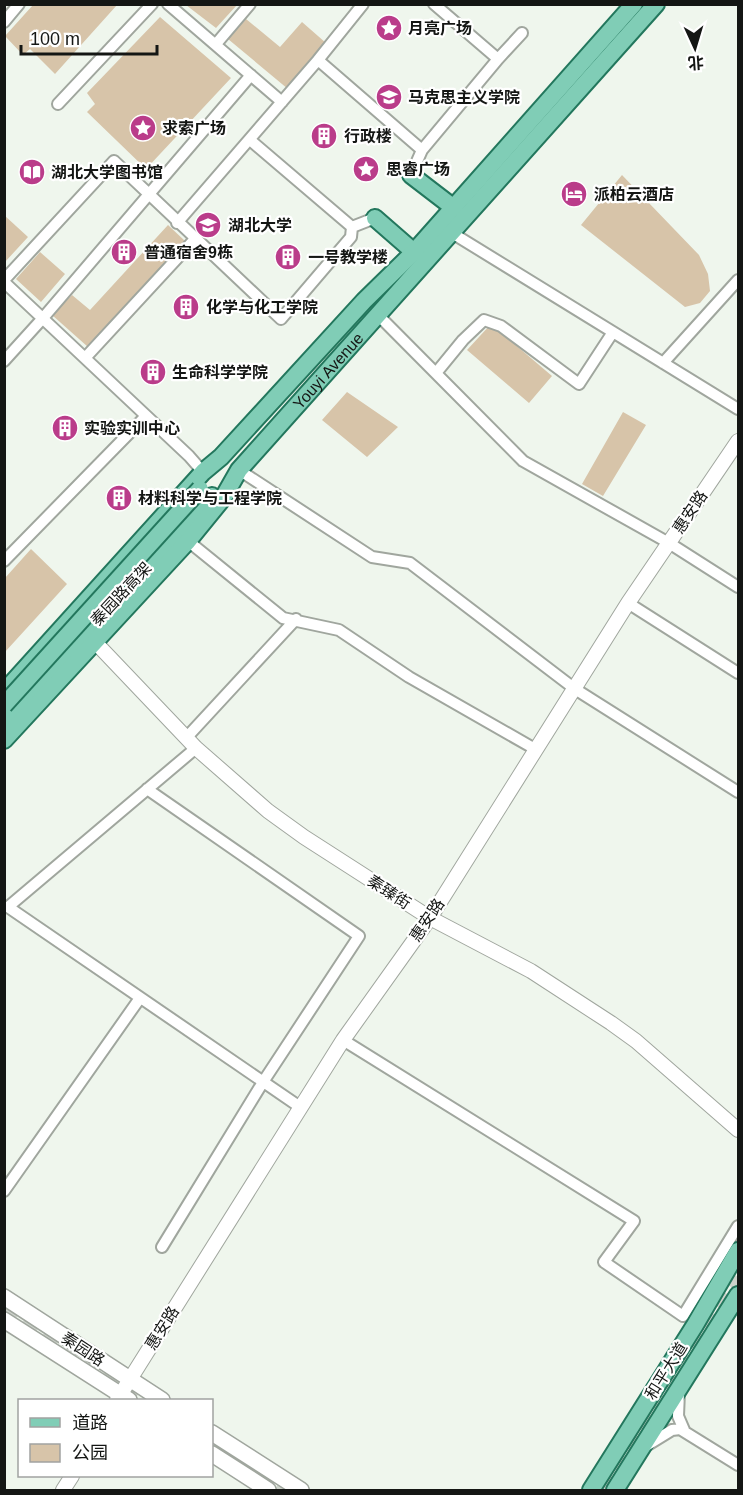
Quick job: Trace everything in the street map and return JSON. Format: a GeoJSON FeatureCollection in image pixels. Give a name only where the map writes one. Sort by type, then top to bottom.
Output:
{"type":"FeatureCollection","features":[{"type":"Feature","properties":{"kind":"main road","name":"Youyi Avenue"},"geometry":{"type":"LineString","coordinates":[[221,457],[364,301],[414,252],[634,4]]}},
{"type":"Feature","properties":{"kind":"main road","name":"Youyi Avenue"},"geometry":{"type":"LineString","coordinates":[[4,740],[188,541],[223,498],[239,470],[656,4]]}},
{"type":"Feature","properties":{"kind":"main road"},"geometry":{"type":"LineString","coordinates":[[411,175],[454,208]]}},
{"type":"Feature","properties":{"kind":"main road"},"geometry":{"type":"LineString","coordinates":[[375,218],[414,252]]}},
{"type":"Feature","properties":{"kind":"main road","name":"秦园路高架"},"geometry":{"type":"LineString","coordinates":[[4,720],[204,486],[221,457]]}},
{"type":"Feature","properties":{"kind":"main road","name":"秦园路高架"},"geometry":{"type":"LineString","coordinates":[[4,705],[204,486],[239,470]]}},
{"type":"Feature","properties":{"kind":"main road"},"geometry":{"type":"LineString","coordinates":[[4,692],[204,486]]}},
{"type":"Feature","properties":{"kind":"main road","name":"和平大道"},"geometry":{"type":"LineString","coordinates":[[591,1491],[695,1325],[738,1251]]}},
{"type":"Feature","properties":{"kind":"main road","name":"和平大道"},"geometry":{"type":"LineString","coordinates":[[615,1491],[738,1295]]}},
{"type":"Feature","properties":{"kind":"main road","name":"秦园路"},"geometry":{"type":"LineString","coordinates":[[4,1297],[159,1399]]}},
{"type":"Feature","properties":{"kind":"main road","name":"秦园路"},"geometry":{"type":"LineString","coordinates":[[4,1320],[122,1399]]}},
{"type":"Feature","properties":{"kind":"main road"},"geometry":{"type":"LineString","coordinates":[[213,1434],[301,1491]]}},
{"type":"Feature","properties":{"kind":"main road"},"geometry":{"type":"LineString","coordinates":[[213,1455],[268,1491]]}},
{"type":"Feature","properties":{"kind":"street"},"geometry":{"type":"LineString","coordinates":[[4,22],[19,4]]}},
{"type":"Feature","properties":{"kind":"street"},"geometry":{"type":"LineString","coordinates":[[58,104],[152,4]]}},
{"type":"Feature","properties":{"kind":"street"},"geometry":{"type":"LineString","coordinates":[[168,4],[282,102]]}},
{"type":"Feature","properties":{"kind":"street"},"geometry":{"type":"LineString","coordinates":[[216,44],[250,4]]}},
{"type":"Feature","properties":{"kind":"street"},"geometry":{"type":"LineString","coordinates":[[177,223],[318,60],[363,4]]}},
{"type":"Feature","properties":{"kind":"street"},"geometry":{"type":"LineString","coordinates":[[435,4],[498,59]]}},
{"type":"Feature","properties":{"kind":"street"},"geometry":{"type":"LineString","coordinates":[[411,175],[422,150],[522,33]]}},
{"type":"Feature","properties":{"kind":"street"},"geometry":{"type":"LineString","coordinates":[[318,60],[422,150]]}},
{"type":"Feature","properties":{"kind":"street"},"geometry":{"type":"LineString","coordinates":[[4,361],[44,318],[251,75]]}},
{"type":"Feature","properties":{"kind":"street"},"geometry":{"type":"LineString","coordinates":[[250,140],[352,227]]}},
{"type":"Feature","properties":{"kind":"street"},"geometry":{"type":"LineString","coordinates":[[204,486],[189,456],[4,281],[114,161],[177,223],[282,318],[351,237],[352,227]]}},
{"type":"Feature","properties":{"kind":"street"},"geometry":{"type":"LineString","coordinates":[[352,227],[375,218]]}},
{"type":"Feature","properties":{"kind":"street"},"geometry":{"type":"LineString","coordinates":[[452,233],[738,409]]}},
{"type":"Feature","properties":{"kind":"street"},"geometry":{"type":"LineString","coordinates":[[85,358],[195,239]]}},
{"type":"Feature","properties":{"kind":"street"},"geometry":{"type":"LineString","coordinates":[[663,363],[738,280]]}},
{"type":"Feature","properties":{"kind":"street"},"geometry":{"type":"LineString","coordinates":[[378,315],[523,461],[669,543],[738,587]]}},
{"type":"Feature","properties":{"kind":"street"},"geometry":{"type":"LineString","coordinates":[[436,373],[463,340],[484,320],[501,326],[579,384],[613,332]]}},
{"type":"Feature","properties":{"kind":"street"},"geometry":{"type":"LineString","coordinates":[[4,561],[146,416]]}},
{"type":"Feature","properties":{"kind":"street","name":"惠安路"},"geometry":{"type":"LineString","coordinates":[[122,1399],[129,1380],[343,1040],[429,918],[628,603],[738,441]]}},
{"type":"Feature","properties":{"kind":"street"},"geometry":{"type":"LineString","coordinates":[[239,470],[372,557],[410,563],[575,689],[738,792]]}},
{"type":"Feature","properties":{"kind":"street"},"geometry":{"type":"LineString","coordinates":[[188,541],[283,618],[297,619],[339,630],[409,677],[535,749]]}},
{"type":"Feature","properties":{"kind":"street"},"geometry":{"type":"LineString","coordinates":[[628,603],[738,673]]}},
{"type":"Feature","properties":{"kind":"street"},"geometry":{"type":"LineString","coordinates":[[297,619],[191,742],[147,789],[8,907],[300,1107]]}},
{"type":"Feature","properties":{"kind":"street","name":"秦臻街"},"geometry":{"type":"LineString","coordinates":[[95,642],[191,742],[276,817],[429,918],[531,971],[611,1023],[636,1041],[738,1130]]}},
{"type":"Feature","properties":{"kind":"street"},"geometry":{"type":"LineString","coordinates":[[147,789],[359,936],[262,1082],[162,1247]]}},
{"type":"Feature","properties":{"kind":"street"},"geometry":{"type":"LineString","coordinates":[[4,1191],[141,998]]}},
{"type":"Feature","properties":{"kind":"street"},"geometry":{"type":"LineString","coordinates":[[343,1040],[634,1221],[604,1262],[683,1316],[738,1226]]}},
{"type":"Feature","properties":{"kind":"street"},"geometry":{"type":"LineString","coordinates":[[680,1386],[678,1412],[684,1430]]}},
{"type":"Feature","properties":{"kind":"street"},"geometry":{"type":"LineString","coordinates":[[638,1451],[672,1430],[684,1430],[738,1465]]}},
{"type":"Feature","properties":{"kind":"street"},"geometry":{"type":"LineString","coordinates":[[63,1491],[71,1477]]}},
{"type":"Feature","properties":{"kind":"green space"},"geometry":{"type":"Polygon","coordinates":[[[33,5],[117,5],[55,74],[30,49],[23,55],[5,36],[33,5]]]}},
{"type":"Feature","properties":{"kind":"green space"},"geometry":{"type":"Polygon","coordinates":[[[186,5],[237,5],[216,28],[186,5]]]}},
{"type":"Feature","properties":{"kind":"green space"},"geometry":{"type":"Polygon","coordinates":[[[160,17],[231,78],[146,169],[87,112],[95,104],[87,93],[160,17]]]}},
{"type":"Feature","properties":{"kind":"green space"},"geometry":{"type":"Polygon","coordinates":[[[246,19],[280,47],[302,22],[326,43],[288,89],[228,39],[246,19]]]}},
{"type":"Feature","properties":{"kind":"green space"},"geometry":{"type":"Polygon","coordinates":[[[622,175],[699,255],[708,274],[710,291],[700,303],[685,307],[581,225],[622,175]]]}},
{"type":"Feature","properties":{"kind":"green space"},"geometry":{"type":"Polygon","coordinates":[[[4,215],[28,237],[5,262],[4,262],[4,215]]]}},
{"type":"Feature","properties":{"kind":"green space"},"geometry":{"type":"Polygon","coordinates":[[[168,225],[185,241],[88,347],[52,315],[72,295],[90,310],[168,225]]]}},
{"type":"Feature","properties":{"kind":"green space"},"geometry":{"type":"Polygon","coordinates":[[[40,252],[65,274],[41,302],[16,279],[40,252]]]}},
{"type":"Feature","properties":{"kind":"green space"},"geometry":{"type":"Polygon","coordinates":[[[491,324],[552,376],[529,403],[467,350],[491,324]]]}},
{"type":"Feature","properties":{"kind":"green space"},"geometry":{"type":"Polygon","coordinates":[[[347,392],[398,427],[367,457],[322,420],[347,392]]]}},
{"type":"Feature","properties":{"kind":"green space"},"geometry":{"type":"Polygon","coordinates":[[[623,412],[646,425],[603,496],[582,484],[623,412]]]}},
{"type":"Feature","properties":{"kind":"green space"},"geometry":{"type":"Polygon","coordinates":[[[31,549],[67,584],[5,652],[5,578],[31,549]]]}},
{"type":"Feature","properties":{"kind":"tunnel"},"geometry":{"type":"LineString","coordinates":[[603,1490],[738,1277]]}},
{"type":"Feature","properties":{"kind":"tunnel"},"geometry":{"type":"LineString","coordinates":[[4,1307],[143,1399]]}},
{"type":"Feature","properties":{"kind":"tunnel"},"geometry":{"type":"LineString","coordinates":[[213,1446],[235,1460]]}},
{"type":"Feature","properties":{"kind":"tunnel"},"geometry":{"type":"LineString","coordinates":[[256,1474],[281,1490]]}},
{"type":"Feature","properties":{"kind":"place","name":"月亮广场"},"geometry":{"type":"Point","coordinates":[389,28]}},
{"type":"Feature","properties":{"kind":"place","name":"马克思主义学院"},"geometry":{"type":"Point","coordinates":[389,97]}},
{"type":"Feature","properties":{"kind":"place","name":"求索广场"},"geometry":{"type":"Point","coordinates":[143,128]}},
{"type":"Feature","properties":{"kind":"place","name":"行政楼"},"geometry":{"type":"Point","coordinates":[324,136]}},
{"type":"Feature","properties":{"kind":"place","name":"思睿广场"},"geometry":{"type":"Point","coordinates":[366,169]}},
{"type":"Feature","properties":{"kind":"place","name":"湖北大学图书馆"},"geometry":{"type":"Point","coordinates":[32,172]}},
{"type":"Feature","properties":{"kind":"place","name":"派柏云酒店"},"geometry":{"type":"Point","coordinates":[574,194]}},
{"type":"Feature","properties":{"kind":"place","name":"湖北大学"},"geometry":{"type":"Point","coordinates":[208,225]}},
{"type":"Feature","properties":{"kind":"place","name":"普通宿舍9栋"},"geometry":{"type":"Point","coordinates":[124,252]}},
{"type":"Feature","properties":{"kind":"place","name":"一号教学楼"},"geometry":{"type":"Point","coordinates":[288,257]}},
{"type":"Feature","properties":{"kind":"place","name":"化学与化工学院"},"geometry":{"type":"Point","coordinates":[186,307]}},
{"type":"Feature","properties":{"kind":"place","name":"生命科学学院"},"geometry":{"type":"Point","coordinates":[153,372]}},
{"type":"Feature","properties":{"kind":"place","name":"实验实训中心"},"geometry":{"type":"Point","coordinates":[65,428]}},
{"type":"Feature","properties":{"kind":"place","name":"材料科学与工程学院"},"geometry":{"type":"Point","coordinates":[119,498]}}]}
